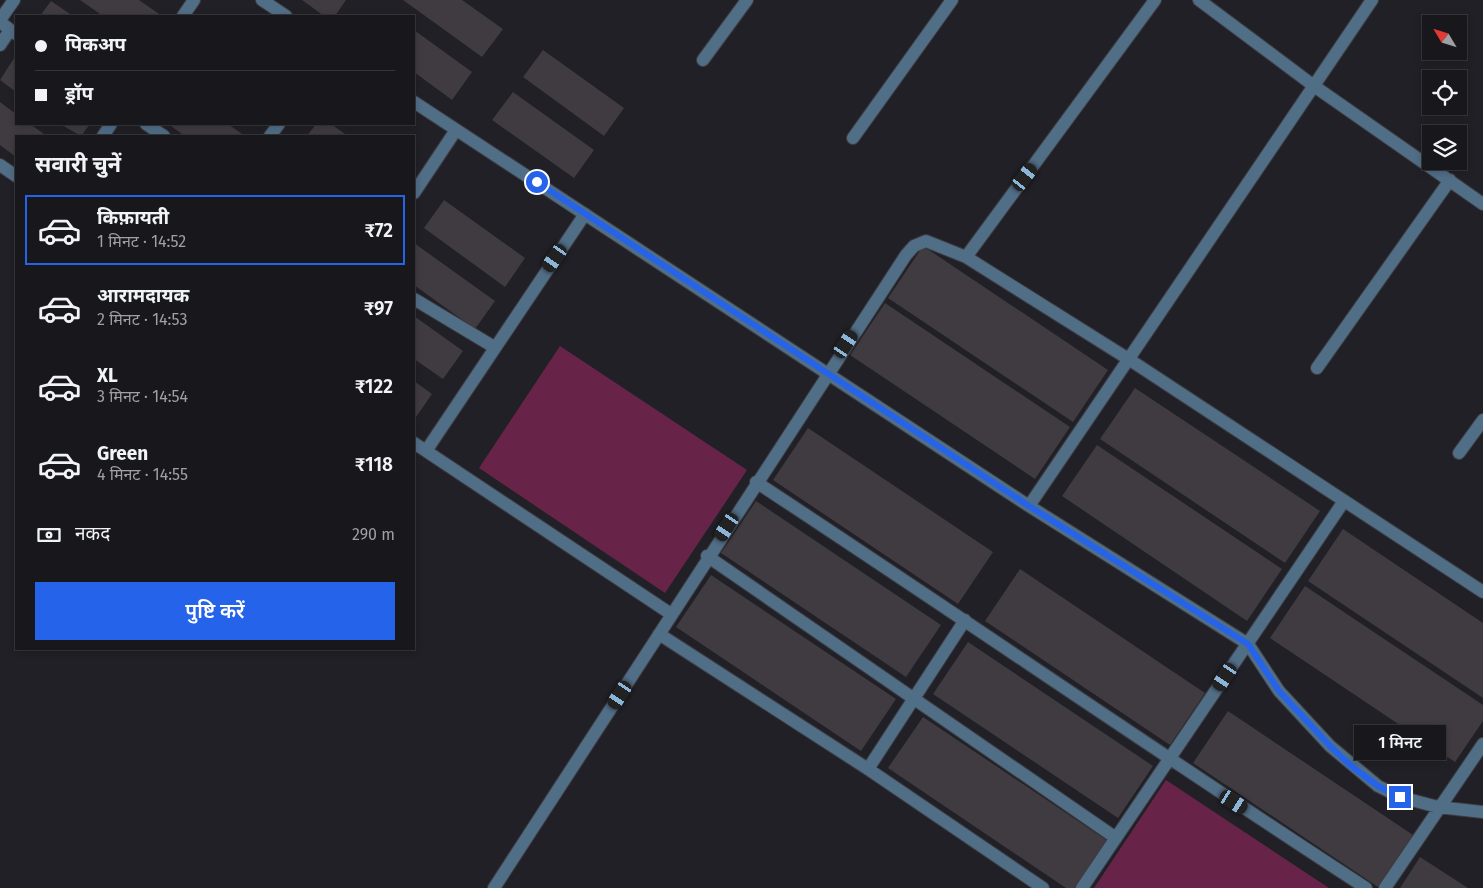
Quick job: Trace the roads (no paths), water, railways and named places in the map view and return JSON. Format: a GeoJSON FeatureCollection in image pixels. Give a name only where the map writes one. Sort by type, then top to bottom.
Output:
{"type":"FeatureCollection","features":[{"type":"Feature","properties":{"kind":"street"},"geometry":{"type":"LineString","coordinates":[[0,45],[14,0]]}},
{"type":"Feature","properties":{"kind":"street"},"geometry":{"type":"LineString","coordinates":[[184,15],[194,0]]}},
{"type":"Feature","properties":{"kind":"street"},"geometry":{"type":"LineString","coordinates":[[262,0],[284,15]]}},
{"type":"Feature","properties":{"kind":"street"},"geometry":{"type":"LineString","coordinates":[[703,60],[747,0]]}},
{"type":"Feature","properties":{"kind":"street"},"geometry":{"type":"LineString","coordinates":[[853,138],[952,0]]}},
{"type":"Feature","properties":{"kind":"street"},"geometry":{"type":"LineString","coordinates":[[966,257],[1156,0]]}},
{"type":"Feature","properties":{"kind":"street"},"geometry":{"type":"LineString","coordinates":[[1199,0],[1314,86],[1483,204]]}},
{"type":"Feature","properties":{"kind":"street"},"geometry":{"type":"LineString","coordinates":[[1029,506],[1130,360],[1372,0]]}},
{"type":"Feature","properties":{"kind":"street"},"geometry":{"type":"LineString","coordinates":[[415,103],[1029,506],[1248,644],[1279,691],[1351,766],[1378,786],[1400,797],[1438,807],[1483,812]]}},
{"type":"Feature","properties":{"kind":"street"},"geometry":{"type":"LineString","coordinates":[[148,125],[162,135]]}},
{"type":"Feature","properties":{"kind":"street"},"geometry":{"type":"LineString","coordinates":[[415,192],[456,130]]}},
{"type":"Feature","properties":{"kind":"street"},"geometry":{"type":"LineString","coordinates":[[0,165],[15,175]]}},
{"type":"Feature","properties":{"kind":"street"},"geometry":{"type":"LineString","coordinates":[[1317,368],[1450,180]]}},
{"type":"Feature","properties":{"kind":"street"},"geometry":{"type":"LineString","coordinates":[[426,451],[585,214]]}},
{"type":"Feature","properties":{"kind":"street"},"geometry":{"type":"LineString","coordinates":[[494,888],[756,482],[906,254],[914,246],[926,241],[966,257],[1130,360],[1483,592]]}},
{"type":"Feature","properties":{"kind":"street"},"geometry":{"type":"LineString","coordinates":[[415,300],[494,347]]}},
{"type":"Feature","properties":{"kind":"street"},"geometry":{"type":"LineString","coordinates":[[1459,453],[1483,420]]}},
{"type":"Feature","properties":{"kind":"street"},"geometry":{"type":"LineString","coordinates":[[415,444],[671,614]]}},
{"type":"Feature","properties":{"kind":"street"},"geometry":{"type":"LineString","coordinates":[[756,482],[965,620],[1169,760],[1366,888]]}},
{"type":"Feature","properties":{"kind":"street"},"geometry":{"type":"LineString","coordinates":[[1082,888],[1344,501]]}},
{"type":"Feature","properties":{"kind":"street"},"geometry":{"type":"LineString","coordinates":[[708,556],[1116,838]]}},
{"type":"Feature","properties":{"kind":"street"},"geometry":{"type":"LineString","coordinates":[[868,769],[965,620]]}},
{"type":"Feature","properties":{"kind":"street"},"geometry":{"type":"LineString","coordinates":[[659,634],[868,769],[1043,888]]}},
{"type":"Feature","properties":{"kind":"street"},"geometry":{"type":"LineString","coordinates":[[1385,888],[1438,807],[1483,744]]}}]}
